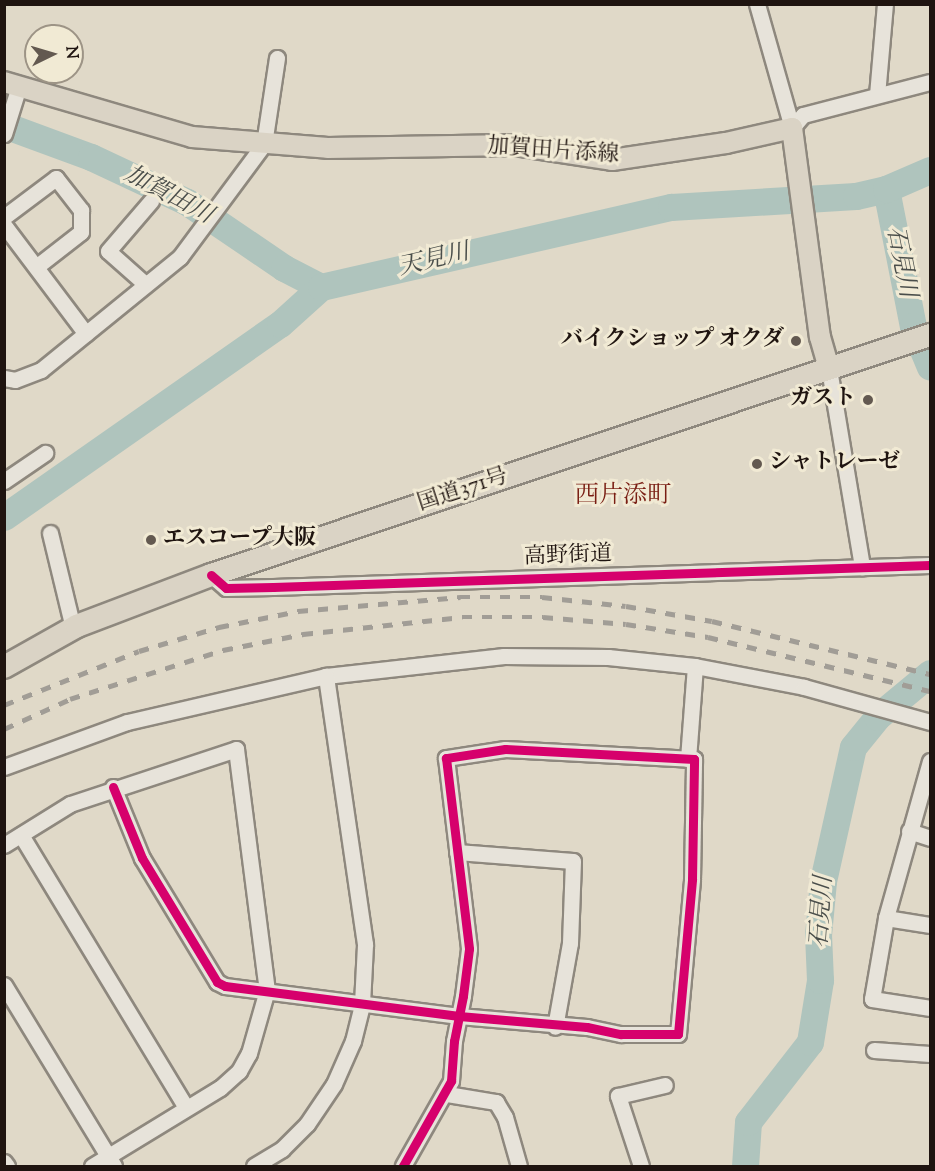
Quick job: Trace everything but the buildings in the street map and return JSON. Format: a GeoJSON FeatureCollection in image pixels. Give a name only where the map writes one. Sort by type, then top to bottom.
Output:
{"type":"FeatureCollection","features":[{"type":"Feature","properties":{"kind":"highway","name":"国道371号"},"geometry":{"type":"LineString","coordinates":[[4,667],[73,628],[211,575],[930,334]]}},
{"type":"Feature","properties":{"kind":"main road","name":"加賀田片添線"},"geometry":{"type":"LineString","coordinates":[[13,89],[192,137],[328,148],[515,145],[612,160],[726,143],[792,128]]}},
{"type":"Feature","properties":{"kind":"main road"},"geometry":{"type":"LineString","coordinates":[[792,128],[801,178],[820,337],[829,369]]}},
{"type":"Feature","properties":{"kind":"street"},"geometry":{"type":"LineString","coordinates":[[757,4],[792,128]]}},
{"type":"Feature","properties":{"kind":"street"},"geometry":{"type":"LineString","coordinates":[[877,95],[885,4]]}},
{"type":"Feature","properties":{"kind":"street"},"geometry":{"type":"LineString","coordinates":[[4,378],[15,380],[41,370],[144,283],[180,257],[220,207],[264,144],[277,58]]}},
{"type":"Feature","properties":{"kind":"street"},"geometry":{"type":"LineString","coordinates":[[792,128],[803,115],[930,82]]}},
{"type":"Feature","properties":{"kind":"street"},"geometry":{"type":"LineString","coordinates":[[4,134],[13,89]]}},
{"type":"Feature","properties":{"kind":"street"},"geometry":{"type":"LineString","coordinates":[[4,217],[56,178],[81,210],[81,232],[36,267]]}},
{"type":"Feature","properties":{"kind":"street"},"geometry":{"type":"LineString","coordinates":[[144,283],[108,251],[151,201]]}},
{"type":"Feature","properties":{"kind":"street"},"geometry":{"type":"LineString","coordinates":[[4,225],[86,334]]}},
{"type":"Feature","properties":{"kind":"street"},"geometry":{"type":"LineString","coordinates":[[829,369],[862,567]]}},
{"type":"Feature","properties":{"kind":"street"},"geometry":{"type":"LineString","coordinates":[[4,481],[45,453]]}},
{"type":"Feature","properties":{"kind":"street"},"geometry":{"type":"LineString","coordinates":[[50,533],[73,628]]}},
{"type":"Feature","properties":{"kind":"street","name":"高野街道"},"geometry":{"type":"LineString","coordinates":[[211,575],[226,588],[930,565]]}},
{"type":"Feature","properties":{"kind":"street"},"geometry":{"type":"LineString","coordinates":[[4,767],[127,722],[326,676],[504,656],[608,657],[695,666],[804,687],[930,722]]}},
{"type":"Feature","properties":{"kind":"street"},"geometry":{"type":"LineString","coordinates":[[687,759],[695,666]]}},
{"type":"Feature","properties":{"kind":"street"},"geometry":{"type":"LineString","coordinates":[[254,1167],[282,1149],[307,1124],[334,1084],[353,1041],[362,1004],[365,944],[326,676]]}},
{"type":"Feature","properties":{"kind":"street"},"geometry":{"type":"LineString","coordinates":[[4,845],[70,804],[113,787],[236,749],[267,990],[249,1053],[239,1071],[220,1088],[186,1107],[111,1162],[92,1167]]}},
{"type":"Feature","properties":{"kind":"street"},"geometry":{"type":"LineString","coordinates":[[113,787],[142,858],[217,982],[225,986],[267,990],[362,1004],[459,1016],[555,1027],[587,1027],[621,1034],[678,1034],[692,879],[694,759],[505,749],[446,758],[470,949],[459,1016],[447,1094],[403,1167]]}},
{"type":"Feature","properties":{"kind":"street"},"geometry":{"type":"LineString","coordinates":[[930,761],[886,918],[872,999],[930,1008]]}},
{"type":"Feature","properties":{"kind":"street"},"geometry":{"type":"LineString","coordinates":[[909,831],[930,838]]}},
{"type":"Feature","properties":{"kind":"street"},"geometry":{"type":"LineString","coordinates":[[21,835],[186,1107]]}},
{"type":"Feature","properties":{"kind":"street"},"geometry":{"type":"LineString","coordinates":[[457,852],[573,861],[570,943],[555,1027]]}},
{"type":"Feature","properties":{"kind":"street"},"geometry":{"type":"LineString","coordinates":[[886,918],[930,925]]}},
{"type":"Feature","properties":{"kind":"street"},"geometry":{"type":"LineString","coordinates":[[4,985],[111,1162]]}},
{"type":"Feature","properties":{"kind":"street"},"geometry":{"type":"LineString","coordinates":[[874,1050],[930,1054]]}},
{"type":"Feature","properties":{"kind":"street"},"geometry":{"type":"LineString","coordinates":[[641,1167],[618,1096],[665,1085]]}},
{"type":"Feature","properties":{"kind":"street"},"geometry":{"type":"LineString","coordinates":[[447,1094],[496,1101],[505,1117],[519,1167]]}},
{"type":"Feature","properties":{"kind":"street"},"geometry":{"type":"LineString","coordinates":[[4,1162],[8,1167]]}},
{"type":"Feature","properties":{"kind":"waterway","name":"加賀田川"},"geometry":{"type":"LineString","coordinates":[[4,125],[91,157],[187,202],[284,268],[321,287]]}},
{"type":"Feature","properties":{"kind":"waterway","name":"天見川"},"geometry":{"type":"LineString","coordinates":[[4,517],[280,324],[321,287],[671,207],[856,196],[886,189],[930,170]]}},
{"type":"Feature","properties":{"kind":"waterway","name":"石見川"},"geometry":{"type":"LineString","coordinates":[[886,189],[913,326],[930,367]]}},
{"type":"Feature","properties":{"kind":"waterway","name":"石見川"},"geometry":{"type":"LineString","coordinates":[[745,1166],[748,1122],[810,1042],[820,980],[818,935],[823,881],[853,747],[877,717],[930,673]]}},
{"type":"Feature","properties":{"kind":"railway"},"geometry":{"type":"LineString","coordinates":[[4,705],[139,651],[219,627],[298,611],[460,597],[542,597],[626,606],[712,621],[930,674]]}},
{"type":"Feature","properties":{"kind":"railway"},"geometry":{"type":"LineString","coordinates":[[4,729],[70,699],[223,650],[303,634],[462,617],[543,617],[626,624],[708,637],[930,691]]}},
{"type":"Feature","properties":{"kind":"cycle path"},"geometry":{"type":"LineString","coordinates":[[211,575],[226,588],[930,565]]}},
{"type":"Feature","properties":{"kind":"cycle path"},"geometry":{"type":"LineString","coordinates":[[113,787],[142,858],[217,982],[225,986],[459,1016],[587,1027],[621,1034],[678,1034],[692,879],[694,759],[505,749],[446,758],[469,949],[463,996],[454,1041],[451,1081],[403,1166]]}},
{"type":"Feature","properties":{"kind":"place","name":"バイクショップ オクダ"},"geometry":{"type":"Point","coordinates":[796,341]}},
{"type":"Feature","properties":{"kind":"place","name":"ガスト"},"geometry":{"type":"Point","coordinates":[868,400]}},
{"type":"Feature","properties":{"kind":"place","name":"シャトレーゼ"},"geometry":{"type":"Point","coordinates":[757,464]}},
{"type":"Feature","properties":{"kind":"place","name":"エスコープ大阪"},"geometry":{"type":"Point","coordinates":[151,540]}},
{"type":"Feature","properties":{"kind":"district","name":"西片添町"},"geometry":{"type":"Point","coordinates":[623,497]}}]}
